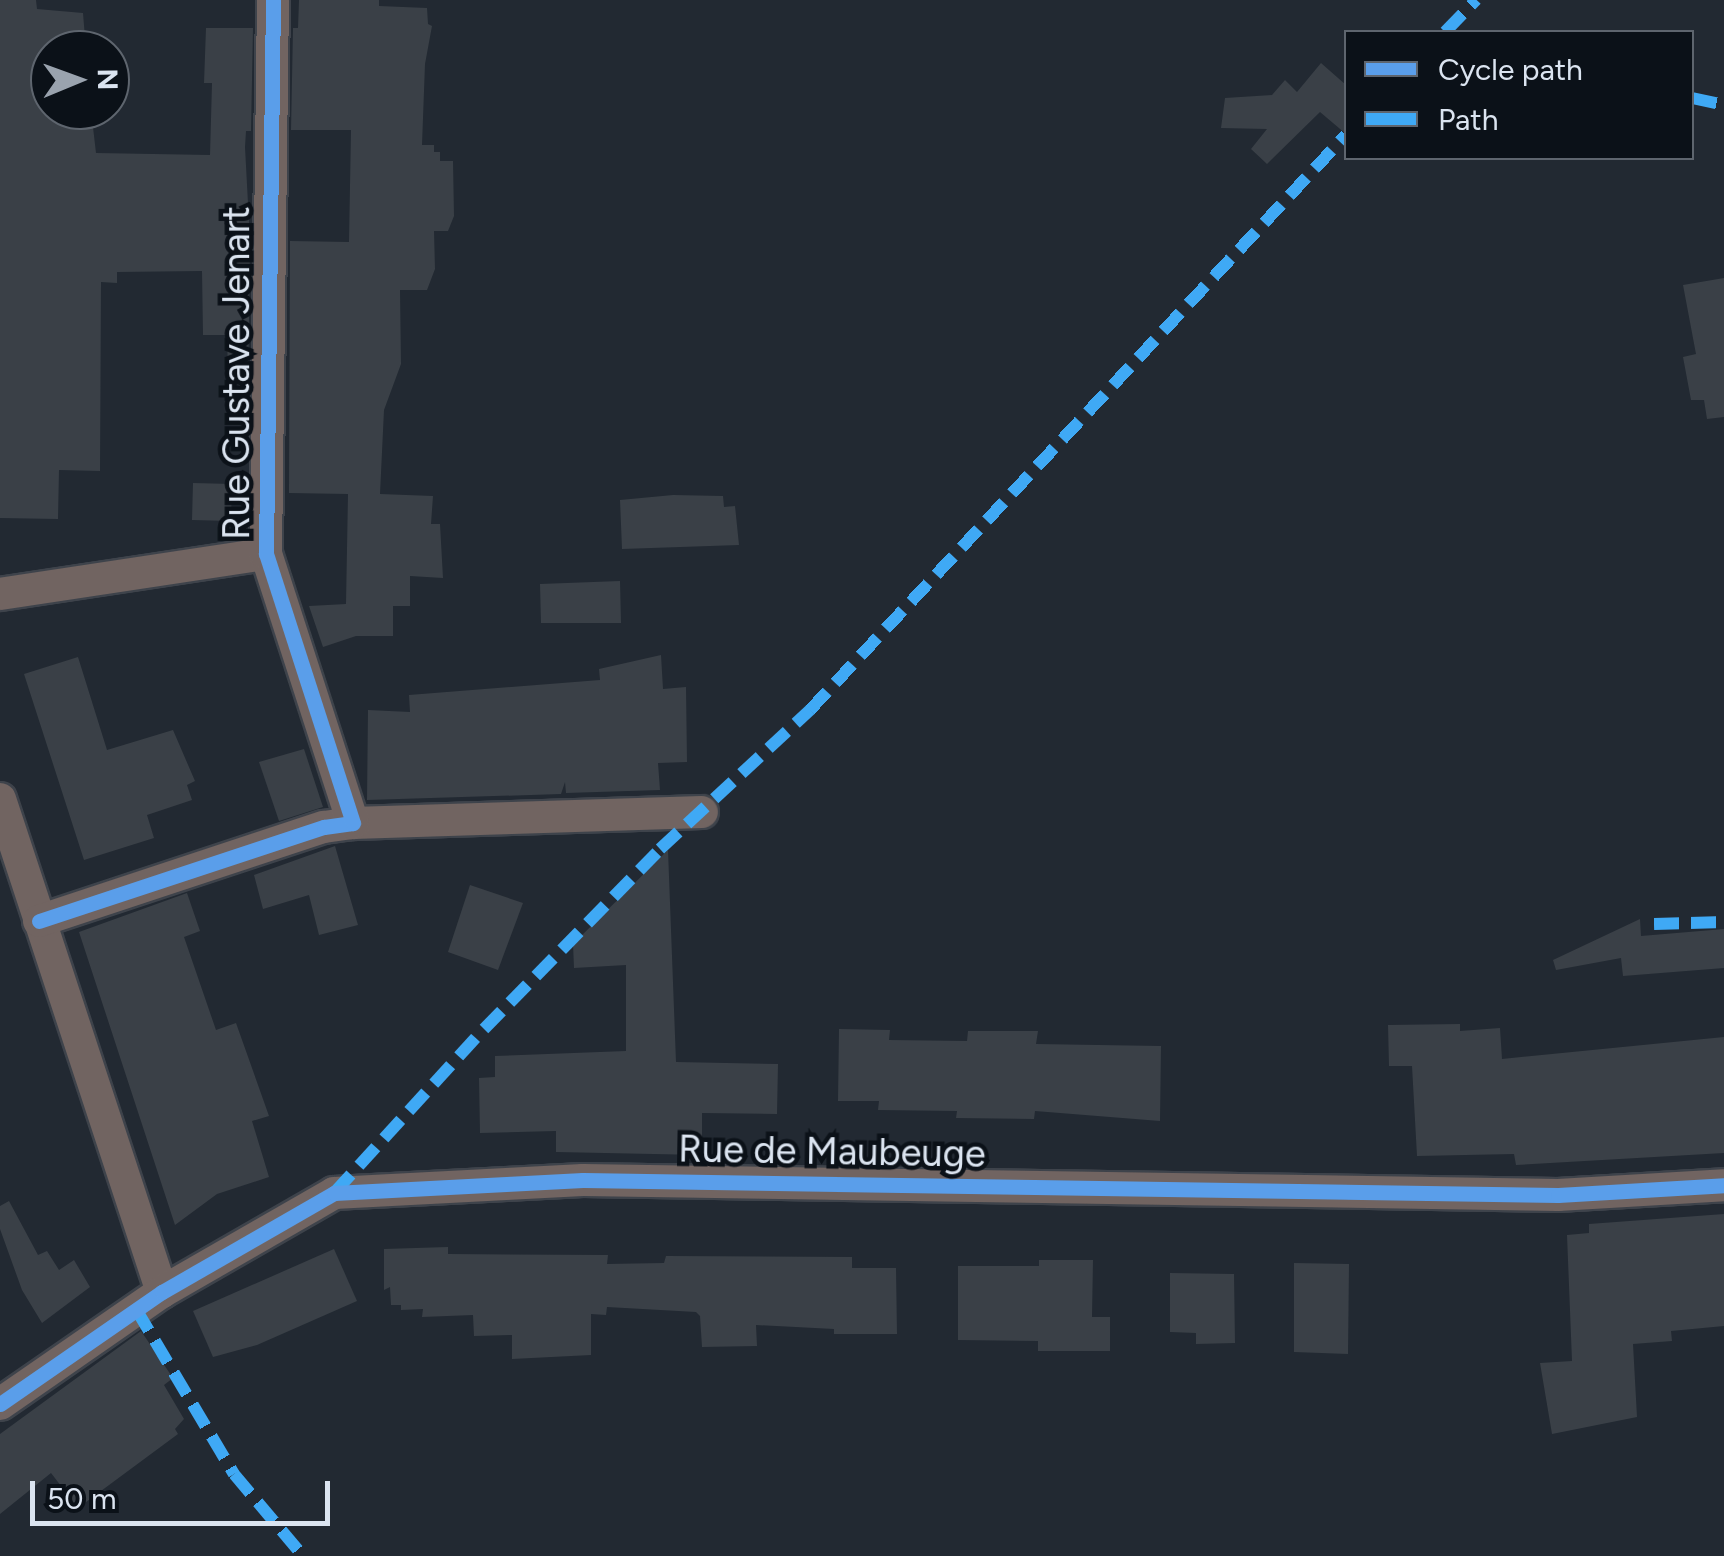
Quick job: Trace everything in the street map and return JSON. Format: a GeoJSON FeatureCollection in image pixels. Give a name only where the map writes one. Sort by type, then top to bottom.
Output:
{"type":"FeatureCollection","features":[{"type":"Feature","properties":{"kind":"street","name":"Rue Gustave Jenart"},"geometry":{"type":"LineString","coordinates":[[273,0],[266,554],[353,824]]}},
{"type":"Feature","properties":{"kind":"street"},"geometry":{"type":"LineString","coordinates":[[0,594],[266,554]]}},
{"type":"Feature","properties":{"kind":"street"},"geometry":{"type":"LineString","coordinates":[[0,799],[162,1292]]}},
{"type":"Feature","properties":{"kind":"street"},"geometry":{"type":"LineString","coordinates":[[38,921],[324,827],[702,812]]}},
{"type":"Feature","properties":{"kind":"street","name":"Rue de Maubeuge"},"geometry":{"type":"LineString","coordinates":[[0,1404],[162,1292],[334,1193],[583,1180],[1558,1195],[1724,1185]]}},
{"type":"Feature","properties":{"kind":"building"},"geometry":{"type":"Polygon","coordinates":[[[0,0],[36,0],[37,9],[83,13],[84,30],[30,30],[30,130],[93,130],[96,153],[210,155],[212,83],[204,83],[206,28],[253,28],[251,131],[246,131],[245,147],[250,241],[248,393],[239,394],[238,372],[228,373],[227,335],[203,335],[202,271],[117,272],[117,283],[101,282],[100,471],[59,470],[58,519],[0,518],[0,0]]]}},
{"type":"Feature","properties":{"kind":"building"},"geometry":{"type":"Polygon","coordinates":[[[299,0],[379,0],[379,6],[427,8],[428,24],[432,26],[425,64],[422,145],[434,145],[434,152],[440,152],[440,161],[453,161],[454,216],[448,231],[434,231],[435,269],[427,290],[400,290],[401,364],[384,410],[380,494],[433,496],[431,524],[440,524],[443,578],[410,576],[410,606],[393,606],[393,636],[356,636],[323,647],[309,606],[346,604],[348,494],[289,493],[290,241],[349,242],[351,130],[291,130],[293,28],[298,28],[299,0]]]}},
{"type":"Feature","properties":{"kind":"building"},"geometry":{"type":"Polygon","coordinates":[[[1321,63],[1344,83],[1344,132],[1320,112],[1267,164],[1251,149],[1267,129],[1221,128],[1225,98],[1272,95],[1285,80],[1297,92],[1321,63]]]}},
{"type":"Feature","properties":{"kind":"building"},"geometry":{"type":"Polygon","coordinates":[[[1724,278],[1724,417],[1707,419],[1704,400],[1691,400],[1683,357],[1696,354],[1683,285],[1724,278]]]}},
{"type":"Feature","properties":{"kind":"building"},"geometry":{"type":"Polygon","coordinates":[[[193,483],[232,484],[231,521],[192,520],[193,483]]]}},
{"type":"Feature","properties":{"kind":"building"},"geometry":{"type":"Polygon","coordinates":[[[723,496],[724,507],[735,506],[739,545],[622,549],[620,500],[723,496]]]}},
{"type":"Feature","properties":{"kind":"building"},"geometry":{"type":"Polygon","coordinates":[[[620,581],[621,623],[541,623],[540,584],[620,581]]]}},
{"type":"Feature","properties":{"kind":"building"},"geometry":{"type":"Polygon","coordinates":[[[661,655],[663,689],[686,687],[687,762],[658,763],[660,790],[566,793],[565,782],[561,794],[367,800],[368,710],[410,712],[409,695],[600,680],[599,669],[661,655]]]}},
{"type":"Feature","properties":{"kind":"building"},"geometry":{"type":"Polygon","coordinates":[[[78,657],[107,750],[173,730],[195,781],[187,785],[192,800],[147,815],[154,838],[84,860],[24,674],[78,657]]]}},
{"type":"Feature","properties":{"kind":"building"},"geometry":{"type":"Polygon","coordinates":[[[304,749],[323,807],[279,821],[259,762],[304,749]]]}},
{"type":"Feature","properties":{"kind":"building"},"geometry":{"type":"Polygon","coordinates":[[[335,846],[358,925],[319,935],[309,895],[263,909],[254,875],[335,846]]]}},
{"type":"Feature","properties":{"kind":"building"},"geometry":{"type":"Polygon","coordinates":[[[668,850],[676,1062],[778,1064],[777,1114],[702,1113],[702,1155],[556,1152],[556,1131],[480,1133],[479,1078],[495,1077],[495,1056],[626,1051],[626,965],[574,968],[573,944],[668,850]]]}},
{"type":"Feature","properties":{"kind":"building"},"geometry":{"type":"Polygon","coordinates":[[[470,885],[523,903],[498,970],[448,952],[470,885]]]}},
{"type":"Feature","properties":{"kind":"building"},"geometry":{"type":"Polygon","coordinates":[[[187,893],[200,931],[184,937],[216,1030],[236,1023],[269,1116],[252,1121],[269,1177],[217,1194],[175,1225],[79,932],[187,893]]]}},
{"type":"Feature","properties":{"kind":"building"},"geometry":{"type":"Polygon","coordinates":[[[1640,919],[1641,936],[1724,929],[1724,968],[1623,976],[1621,958],[1556,970],[1553,960],[1640,919]]]}},
{"type":"Feature","properties":{"kind":"building"},"geometry":{"type":"Polygon","coordinates":[[[1460,1024],[1460,1031],[1500,1028],[1502,1059],[1724,1037],[1724,1153],[1516,1165],[1514,1154],[1417,1156],[1412,1066],[1389,1066],[1388,1025],[1460,1024]]]}},
{"type":"Feature","properties":{"kind":"building"},"geometry":{"type":"Polygon","coordinates":[[[839,1029],[890,1030],[889,1040],[967,1041],[968,1031],[1038,1031],[1036,1044],[1161,1046],[1160,1121],[1035,1111],[1034,1119],[956,1118],[957,1111],[878,1110],[879,1101],[838,1101],[839,1029]]]}},
{"type":"Feature","properties":{"kind":"building"},"geometry":{"type":"Polygon","coordinates":[[[9,1201],[38,1255],[47,1251],[59,1270],[74,1260],[90,1287],[42,1323],[22,1290],[0,1229],[0,1206],[9,1201]]]}},
{"type":"Feature","properties":{"kind":"building"},"geometry":{"type":"Polygon","coordinates":[[[1724,1214],[1724,1326],[1671,1331],[1672,1341],[1633,1344],[1637,1417],[1552,1434],[1540,1363],[1572,1361],[1567,1235],[1589,1233],[1589,1224],[1724,1214]]]}},
{"type":"Feature","properties":{"kind":"building"},"geometry":{"type":"Polygon","coordinates":[[[448,1247],[448,1254],[608,1255],[607,1264],[664,1263],[666,1256],[852,1257],[852,1268],[896,1268],[897,1334],[834,1334],[834,1329],[756,1325],[757,1346],[702,1347],[700,1316],[696,1312],[607,1307],[606,1315],[591,1314],[591,1355],[512,1359],[512,1335],[474,1336],[473,1315],[422,1317],[423,1309],[401,1310],[401,1305],[391,1305],[390,1287],[384,1290],[384,1249],[448,1247]]]}},
{"type":"Feature","properties":{"kind":"building"},"geometry":{"type":"Polygon","coordinates":[[[334,1249],[357,1301],[257,1345],[213,1357],[193,1311],[334,1249]]]}},
{"type":"Feature","properties":{"kind":"building"},"geometry":{"type":"Polygon","coordinates":[[[1039,1260],[1093,1260],[1092,1317],[1110,1317],[1110,1351],[1038,1351],[1038,1341],[958,1340],[958,1266],[1039,1266],[1039,1260]]]}},
{"type":"Feature","properties":{"kind":"building"},"geometry":{"type":"Polygon","coordinates":[[[1294,1263],[1349,1264],[1348,1354],[1294,1352],[1294,1263]]]}},
{"type":"Feature","properties":{"kind":"building"},"geometry":{"type":"Polygon","coordinates":[[[1170,1273],[1234,1274],[1235,1343],[1196,1344],[1196,1333],[1170,1332],[1170,1273]]]}},
{"type":"Feature","properties":{"kind":"building"},"geometry":{"type":"Polygon","coordinates":[[[141,1331],[173,1378],[164,1385],[184,1419],[175,1429],[178,1434],[78,1508],[51,1473],[0,1514],[0,1434],[141,1331]]]}},
{"type":"Feature","properties":{"kind":"marked path"},"geometry":{"type":"LineString","coordinates":[[1447,30],[1476,0]]}},
{"type":"Feature","properties":{"kind":"marked path"},"geometry":{"type":"LineString","coordinates":[[1694,98],[1724,105]]}},
{"type":"Feature","properties":{"kind":"marked path"},"geometry":{"type":"LineString","coordinates":[[334,1193],[484,1029],[660,849],[810,710],[1344,137]]}},
{"type":"Feature","properties":{"kind":"marked path"},"geometry":{"type":"LineString","coordinates":[[1654,924],[1724,922]]}},
{"type":"Feature","properties":{"kind":"marked path"},"geometry":{"type":"LineString","coordinates":[[136,1309],[234,1474],[303,1556]]}},
{"type":"Feature","properties":{"kind":"cycle path"},"geometry":{"type":"LineString","coordinates":[[39,921],[324,827],[353,823],[266,554],[273,0]]}},
{"type":"Feature","properties":{"kind":"cycle path"},"geometry":{"type":"LineString","coordinates":[[0,1404],[162,1292],[334,1193],[583,1180],[1558,1195],[1724,1185]]}}]}
